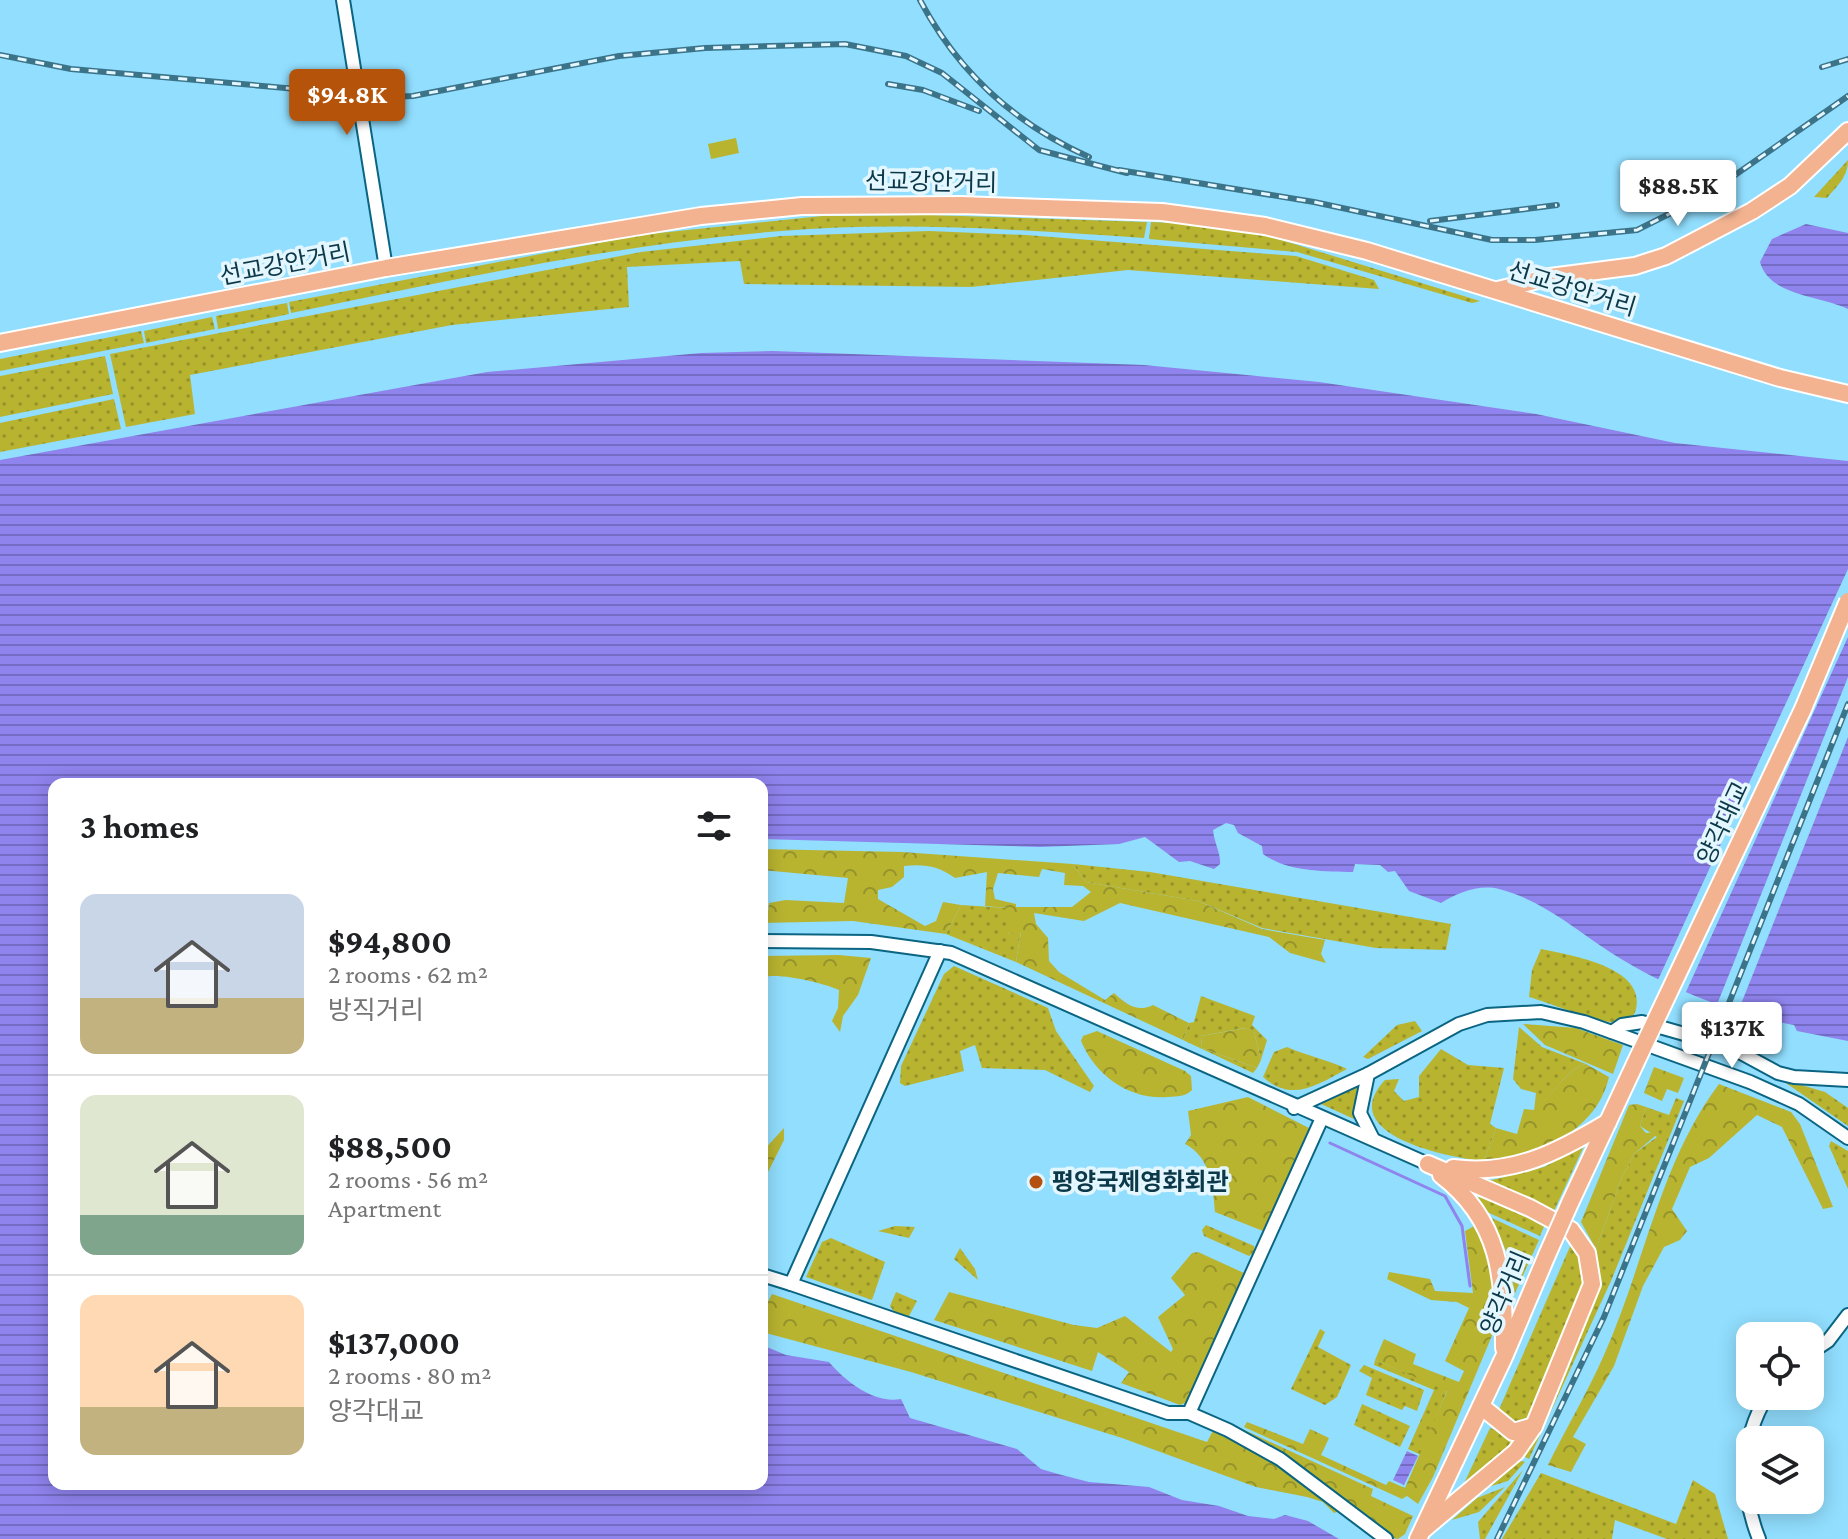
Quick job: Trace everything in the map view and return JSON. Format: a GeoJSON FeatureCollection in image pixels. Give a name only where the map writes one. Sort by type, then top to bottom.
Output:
{"type":"FeatureCollection","features":[{"type":"Feature","properties":{"kind":"main road"},"geometry":{"type":"LineString","coordinates":[[1496,290],[1550,277],[1635,266],[1666,256],[1790,186],[1848,131]]}},
{"type":"Feature","properties":{"kind":"main road","name":"선교강안거리"},"geometry":{"type":"LineString","coordinates":[[0,343],[386,268],[701,216],[802,206],[961,205],[1162,212],[1235,221],[1367,251],[1780,378],[1848,394]]}},
{"type":"Feature","properties":{"kind":"main road","name":"양각대교"},"geometry":{"type":"LineString","coordinates":[[1635,1064],[1803,709],[1848,601]]}},
{"type":"Feature","properties":{"kind":"main road","name":"양각거리"},"geometry":{"type":"LineString","coordinates":[[1421,1534],[1635,1064]]}},
{"type":"Feature","properties":{"kind":"main road"},"geometry":{"type":"LineString","coordinates":[[1428,1164],[1476,1171],[1517,1167],[1541,1159],[1608,1122]]}},
{"type":"Feature","properties":{"kind":"main road"},"geometry":{"type":"LineString","coordinates":[[1428,1164],[1471,1203],[1498,1254],[1504,1309],[1504,1357]]}},
{"type":"Feature","properties":{"kind":"main road"},"geometry":{"type":"LineString","coordinates":[[1421,1534],[1516,1452],[1534,1426],[1592,1284],[1587,1253],[1571,1230],[1428,1164]]}},
{"type":"Feature","properties":{"kind":"main road"},"geometry":{"type":"LineString","coordinates":[[1481,1406],[1513,1432],[1534,1426]]}},
{"type":"Feature","properties":{"kind":"street"},"geometry":{"type":"LineString","coordinates":[[343,0],[386,268]]}},
{"type":"Feature","properties":{"kind":"street"},"geometry":{"type":"LineString","coordinates":[[768,941],[871,942],[940,951],[1428,1164]]}},
{"type":"Feature","properties":{"kind":"street"},"geometry":{"type":"LineString","coordinates":[[791,1284],[940,951]]}},
{"type":"Feature","properties":{"kind":"street"},"geometry":{"type":"LineString","coordinates":[[1294,1108],[1368,1074],[1459,1024],[1487,1015],[1541,1012],[1612,1032],[1787,1099],[1848,1138]]}},
{"type":"Feature","properties":{"kind":"street"},"geometry":{"type":"LineString","coordinates":[[1612,1032],[1622,1025],[1642,1022],[1730,1047],[1778,1073],[1848,1080]]}},
{"type":"Feature","properties":{"kind":"street"},"geometry":{"type":"LineString","coordinates":[[1368,1074],[1360,1113],[1373,1139]]}},
{"type":"Feature","properties":{"kind":"street"},"geometry":{"type":"LineString","coordinates":[[1189,1413],[1322,1118]]}},
{"type":"Feature","properties":{"kind":"street"},"geometry":{"type":"LineString","coordinates":[[768,1277],[1168,1413],[1189,1413],[1228,1430],[1280,1459],[1386,1539]]}},
{"type":"Feature","properties":{"kind":"street"},"geometry":{"type":"LineString","coordinates":[[1824,1344],[1848,1315]]}},
{"type":"Feature","properties":{"kind":"street"},"geometry":{"type":"LineString","coordinates":[[1759,1539],[1747,1501],[1745,1466],[1748,1432],[1760,1410]]}},
{"type":"Feature","properties":{"kind":"green space"},"geometry":{"type":"Polygon","coordinates":[[[736,138],[739,153],[711,159],[708,144],[736,138]]]}},
{"type":"Feature","properties":{"kind":"green space"},"geometry":{"type":"Polygon","coordinates":[[[1848,160],[1844,176],[1827,198],[1814,197],[1848,160]]]}},
{"type":"Feature","properties":{"kind":"green space"},"geometry":{"type":"Polygon","coordinates":[[[930,215],[1147,222],[1144,238],[917,227],[781,231],[596,254],[291,313],[289,302],[640,235],[822,216],[930,215]]]}},
{"type":"Feature","properties":{"kind":"green space"},"geometry":{"type":"Polygon","coordinates":[[[1151,222],[1224,225],[1480,301],[1472,303],[1297,252],[1149,239],[1151,222]]]}},
{"type":"Feature","properties":{"kind":"green space"},"geometry":{"type":"Polygon","coordinates":[[[929,231],[1026,235],[1296,256],[1374,280],[1379,289],[1128,270],[971,287],[744,284],[740,261],[627,267],[629,307],[452,325],[190,375],[195,414],[126,427],[110,354],[641,252],[781,236],[929,231]]]}},
{"type":"Feature","properties":{"kind":"green space"},"geometry":{"type":"Polygon","coordinates":[[[287,303],[289,314],[218,329],[216,316],[287,303]]]}},
{"type":"Feature","properties":{"kind":"green space"},"geometry":{"type":"Polygon","coordinates":[[[212,317],[215,329],[146,343],[144,331],[212,317]]]}},
{"type":"Feature","properties":{"kind":"green space"},"geometry":{"type":"Polygon","coordinates":[[[141,331],[144,343],[0,371],[0,359],[141,331]]]}},
{"type":"Feature","properties":{"kind":"green space"},"geometry":{"type":"Polygon","coordinates":[[[105,356],[113,394],[0,417],[0,376],[105,356]]]}},
{"type":"Feature","properties":{"kind":"green space"},"geometry":{"type":"Polygon","coordinates":[[[114,399],[121,429],[0,452],[0,423],[114,399]]]}},
{"type":"Feature","properties":{"kind":"green space"},"geometry":{"type":"Polygon","coordinates":[[[768,849],[902,852],[1073,864],[1086,882],[1198,901],[1262,929],[1325,940],[1321,954],[1326,963],[1290,953],[1269,937],[1120,903],[1084,921],[1034,913],[1036,924],[1048,938],[1049,961],[1059,972],[1105,1000],[1114,993],[1132,1006],[1142,1008],[1153,1005],[1189,1023],[1183,1040],[1016,962],[1021,932],[1007,934],[1007,908],[985,906],[987,872],[955,878],[931,867],[904,866],[904,877],[892,887],[878,890],[878,899],[925,926],[936,921],[943,902],[961,905],[946,934],[853,921],[768,923],[769,903],[786,900],[844,903],[848,878],[768,871],[768,849]],[[1042,869],[1039,877],[998,873],[993,889],[995,899],[1016,904],[1016,907],[1072,907],[1091,892],[1083,886],[1064,885],[1065,873],[1042,869]]]}},
{"type":"Feature","properties":{"kind":"green space"},"geometry":{"type":"Polygon","coordinates":[[[1073,864],[1150,872],[1451,924],[1446,950],[1376,948],[1262,928],[1198,901],[1086,882],[1073,864]]]}},
{"type":"Feature","properties":{"kind":"green space"},"geometry":{"type":"Polygon","coordinates":[[[961,905],[1008,908],[1007,934],[1021,931],[1016,962],[946,934],[961,905]]]}},
{"type":"Feature","properties":{"kind":"green space"},"geometry":{"type":"Polygon","coordinates":[[[1541,949],[1586,959],[1617,973],[1629,982],[1636,994],[1634,1015],[1624,1022],[1610,1022],[1529,997],[1532,970],[1541,949]]]}},
{"type":"Feature","properties":{"kind":"green space"},"geometry":{"type":"Polygon","coordinates":[[[768,956],[871,958],[858,995],[843,1016],[840,1032],[832,1021],[838,1008],[839,990],[812,981],[768,976],[768,956]]]}},
{"type":"Feature","properties":{"kind":"green space"},"geometry":{"type":"Polygon","coordinates":[[[954,966],[1048,1008],[1056,1031],[1094,1086],[1090,1092],[1045,1070],[982,1068],[975,1045],[960,1051],[964,1071],[905,1086],[900,1083],[901,1066],[944,974],[954,966]]]}},
{"type":"Feature","properties":{"kind":"green space"},"geometry":{"type":"Polygon","coordinates":[[[1201,996],[1255,1016],[1252,1025],[1267,1040],[1261,1060],[1254,1031],[1245,1028],[1201,1036],[1202,1048],[1257,1068],[1253,1073],[1183,1040],[1189,1023],[1194,1022],[1201,996]]]}},
{"type":"Feature","properties":{"kind":"green space"},"geometry":{"type":"Polygon","coordinates":[[[1415,1021],[1422,1031],[1368,1059],[1363,1057],[1397,1025],[1415,1021]]]}},
{"type":"Feature","properties":{"kind":"green space"},"geometry":{"type":"Polygon","coordinates":[[[1523,1024],[1576,1028],[1623,1045],[1613,1074],[1545,1045],[1523,1024]]]}},
{"type":"Feature","properties":{"kind":"green space"},"geometry":{"type":"Polygon","coordinates":[[[1519,1027],[1542,1047],[1586,1064],[1566,1076],[1534,1111],[1536,1093],[1521,1089],[1513,1079],[1519,1027]]]}},
{"type":"Feature","properties":{"kind":"green space"},"geometry":{"type":"Polygon","coordinates":[[[1246,1028],[1254,1031],[1261,1060],[1257,1068],[1202,1048],[1201,1036],[1246,1028]]]}},
{"type":"Feature","properties":{"kind":"green space"},"geometry":{"type":"Polygon","coordinates":[[[1097,1031],[1185,1071],[1191,1076],[1192,1090],[1181,1096],[1154,1097],[1127,1090],[1105,1075],[1087,1054],[1081,1041],[1083,1036],[1097,1031]]]}},
{"type":"Feature","properties":{"kind":"green space"},"geometry":{"type":"Polygon","coordinates":[[[1287,1047],[1347,1069],[1305,1089],[1284,1089],[1263,1077],[1274,1052],[1287,1047]]]}},
{"type":"Feature","properties":{"kind":"green space"},"geometry":{"type":"Polygon","coordinates":[[[1441,1049],[1468,1065],[1504,1068],[1490,1124],[1496,1128],[1484,1161],[1447,1155],[1402,1140],[1385,1129],[1374,1115],[1373,1099],[1385,1080],[1399,1079],[1394,1091],[1404,1101],[1419,1097],[1419,1076],[1441,1049]]]}},
{"type":"Feature","properties":{"kind":"green space"},"geometry":{"type":"Polygon","coordinates":[[[1586,1064],[1609,1077],[1602,1097],[1577,1127],[1561,1138],[1524,1154],[1484,1161],[1496,1128],[1517,1134],[1524,1109],[1534,1110],[1566,1076],[1586,1064]]]}},
{"type":"Feature","properties":{"kind":"green space"},"geometry":{"type":"Polygon","coordinates":[[[1654,1067],[1684,1078],[1678,1093],[1667,1089],[1662,1101],[1644,1093],[1654,1067]]]}},
{"type":"Feature","properties":{"kind":"green space"},"geometry":{"type":"Polygon","coordinates":[[[1786,1083],[1825,1092],[1848,1108],[1848,1126],[1786,1083]]]}},
{"type":"Feature","properties":{"kind":"green space"},"geometry":{"type":"Polygon","coordinates":[[[1719,1084],[1791,1112],[1800,1124],[1833,1207],[1823,1209],[1782,1127],[1757,1115],[1709,1158],[1690,1167],[1672,1209],[1687,1231],[1680,1240],[1664,1247],[1643,1286],[1614,1366],[1573,1437],[1586,1444],[1571,1472],[1548,1465],[1604,1355],[1682,1147],[1719,1084]]]}},
{"type":"Feature","properties":{"kind":"green space"},"geometry":{"type":"Polygon","coordinates":[[[1357,1086],[1354,1119],[1321,1104],[1357,1086]]]}},
{"type":"Feature","properties":{"kind":"green space"},"geometry":{"type":"Polygon","coordinates":[[[1248,1097],[1309,1128],[1267,1228],[1263,1231],[1215,1212],[1209,1173],[1200,1156],[1185,1144],[1191,1135],[1188,1111],[1248,1097]]]}},
{"type":"Feature","properties":{"kind":"green space"},"geometry":{"type":"Polygon","coordinates":[[[1676,1098],[1684,1101],[1611,1281],[1529,1459],[1520,1454],[1548,1413],[1600,1286],[1596,1249],[1622,1177],[1635,1153],[1657,1137],[1640,1126],[1646,1107],[1669,1115],[1676,1098]]]}},
{"type":"Feature","properties":{"kind":"green space"},"geometry":{"type":"Polygon","coordinates":[[[1629,1105],[1646,1107],[1640,1126],[1646,1133],[1660,1132],[1635,1153],[1622,1177],[1596,1249],[1581,1222],[1629,1105]]]}},
{"type":"Feature","properties":{"kind":"green space"},"geometry":{"type":"Polygon","coordinates":[[[784,1128],[784,1140],[768,1172],[768,1145],[784,1128]]]}},
{"type":"Feature","properties":{"kind":"green space"},"geometry":{"type":"Polygon","coordinates":[[[1831,1141],[1848,1151],[1848,1189],[1829,1146],[1831,1141]]]}},
{"type":"Feature","properties":{"kind":"green space"},"geometry":{"type":"Polygon","coordinates":[[[1584,1146],[1553,1213],[1488,1181],[1544,1167],[1584,1146]]]}},
{"type":"Feature","properties":{"kind":"green space"},"geometry":{"type":"Polygon","coordinates":[[[1481,1195],[1546,1222],[1540,1236],[1487,1212],[1477,1199],[1481,1195]]]}},
{"type":"Feature","properties":{"kind":"green space"},"geometry":{"type":"Polygon","coordinates":[[[1492,1218],[1539,1240],[1514,1295],[1511,1263],[1492,1218]]]}},
{"type":"Feature","properties":{"kind":"green space"},"geometry":{"type":"Polygon","coordinates":[[[1206,1225],[1254,1246],[1255,1252],[1249,1256],[1204,1236],[1202,1230],[1206,1225]]]}},
{"type":"Feature","properties":{"kind":"green space"},"geometry":{"type":"Polygon","coordinates":[[[1476,1225],[1492,1266],[1496,1326],[1433,1477],[1418,1504],[1407,1496],[1402,1499],[1244,1427],[1247,1422],[1303,1444],[1310,1429],[1329,1438],[1321,1455],[1386,1485],[1389,1481],[1405,1488],[1447,1391],[1375,1360],[1384,1339],[1416,1354],[1413,1364],[1459,1382],[1464,1371],[1445,1361],[1469,1308],[1457,1302],[1431,1300],[1387,1279],[1389,1272],[1430,1279],[1435,1291],[1473,1293],[1465,1231],[1476,1225]]]}},
{"type":"Feature","properties":{"kind":"green space"},"geometry":{"type":"Polygon","coordinates":[[[895,1226],[915,1227],[909,1238],[878,1231],[895,1226]]]}},
{"type":"Feature","properties":{"kind":"green space"},"geometry":{"type":"Polygon","coordinates":[[[831,1238],[885,1262],[872,1300],[806,1277],[822,1242],[831,1238]]]}},
{"type":"Feature","properties":{"kind":"green space"},"geometry":{"type":"Polygon","coordinates":[[[1572,1242],[1582,1265],[1582,1293],[1528,1421],[1516,1424],[1497,1414],[1572,1242]]]}},
{"type":"Feature","properties":{"kind":"green space"},"geometry":{"type":"Polygon","coordinates":[[[960,1248],[975,1269],[978,1280],[954,1259],[960,1248]]]}},
{"type":"Feature","properties":{"kind":"green space"},"geometry":{"type":"Polygon","coordinates":[[[1198,1252],[1244,1273],[1189,1401],[1180,1405],[1121,1383],[1129,1372],[1098,1352],[1092,1371],[934,1320],[949,1292],[1074,1325],[1097,1328],[1125,1316],[1171,1352],[1173,1349],[1158,1317],[1185,1295],[1171,1278],[1192,1253],[1198,1252]]]}},
{"type":"Feature","properties":{"kind":"green space"},"geometry":{"type":"Polygon","coordinates":[[[896,1292],[917,1301],[909,1316],[897,1316],[890,1306],[896,1292]]]}},
{"type":"Feature","properties":{"kind":"green space"},"geometry":{"type":"Polygon","coordinates":[[[772,1294],[1207,1442],[1215,1427],[1298,1479],[1340,1511],[1334,1513],[1323,1502],[1256,1487],[1122,1438],[911,1372],[768,1334],[768,1302],[772,1294]]]}},
{"type":"Feature","properties":{"kind":"green space"},"geometry":{"type":"Polygon","coordinates":[[[1320,1329],[1325,1332],[1318,1347],[1351,1365],[1337,1397],[1325,1405],[1291,1389],[1320,1329]]]}},
{"type":"Feature","properties":{"kind":"green space"},"geometry":{"type":"Polygon","coordinates":[[[1375,1360],[1447,1390],[1421,1455],[1408,1449],[1434,1390],[1374,1365],[1375,1360]]]}},
{"type":"Feature","properties":{"kind":"green space"},"geometry":{"type":"Polygon","coordinates":[[[1364,1365],[1424,1390],[1417,1411],[1405,1406],[1402,1410],[1366,1395],[1372,1378],[1359,1371],[1364,1365]]]}},
{"type":"Feature","properties":{"kind":"green space"},"geometry":{"type":"Polygon","coordinates":[[[1362,1404],[1410,1426],[1400,1447],[1354,1425],[1362,1404]]]}},
{"type":"Feature","properties":{"kind":"green space"},"geometry":{"type":"Polygon","coordinates":[[[1240,1428],[1373,1489],[1371,1496],[1413,1516],[1405,1534],[1398,1539],[1383,1535],[1240,1428]]]}},
{"type":"Feature","properties":{"kind":"green space"},"geometry":{"type":"Polygon","coordinates":[[[1490,1428],[1512,1436],[1514,1444],[1459,1494],[1490,1428]]]}},
{"type":"Feature","properties":{"kind":"green space"},"geometry":{"type":"Polygon","coordinates":[[[1517,1460],[1525,1462],[1508,1481],[1485,1488],[1517,1460]]]}},
{"type":"Feature","properties":{"kind":"green space"},"geometry":{"type":"Polygon","coordinates":[[[1523,1470],[1485,1539],[1480,1539],[1478,1522],[1523,1470]]]}},
{"type":"Feature","properties":{"kind":"green space"},"geometry":{"type":"Polygon","coordinates":[[[1541,1473],[1676,1524],[1693,1480],[1715,1494],[1728,1539],[1667,1539],[1615,1520],[1612,1539],[1502,1539],[1541,1473]]]}},
{"type":"Feature","properties":{"kind":"green space"},"geometry":{"type":"Polygon","coordinates":[[[1505,1487],[1479,1512],[1452,1520],[1477,1498],[1505,1487]]]}},
{"type":"Feature","properties":{"kind":"shaded area"},"geometry":{"type":"Polygon","coordinates":[[[1806,224],[1848,233],[1848,309],[1785,288],[1765,273],[1760,262],[1772,239],[1806,224]]]}},
{"type":"Feature","properties":{"kind":"shaded area"},"geometry":{"type":"Polygon","coordinates":[[[773,351],[1144,365],[1319,382],[1536,414],[1675,443],[1848,461],[1848,1041],[1797,1031],[1794,1025],[1718,1005],[1669,985],[1623,960],[1552,913],[1513,893],[1491,888],[1476,889],[1441,903],[1409,891],[1395,871],[1388,872],[1380,865],[1355,864],[1353,872],[1318,871],[1273,860],[1263,854],[1262,846],[1238,833],[1234,825],[1226,823],[1213,830],[1220,860],[1214,869],[1190,861],[1179,862],[1145,837],[1119,844],[1040,847],[768,839],[768,778],[48,778],[48,1490],[768,1490],[768,1348],[786,1355],[829,1362],[861,1390],[881,1398],[901,1399],[910,1418],[1017,1449],[1041,1469],[1089,1482],[1149,1487],[1182,1500],[1219,1506],[1248,1516],[1274,1519],[1285,1515],[1308,1521],[1339,1539],[0,1539],[0,460],[487,372],[701,353],[773,351]]]}},
{"type":"Feature","properties":{"kind":"shaded area"},"geometry":{"type":"Polygon","coordinates":[[[1407,1451],[1418,1456],[1404,1485],[1393,1480],[1407,1451]]]}},
{"type":"Feature","properties":{"kind":"pier"},"geometry":{"type":"Polygon","coordinates":[[[1848,569],[1848,637],[1685,994],[1657,982],[1848,569]]]}},
{"type":"Feature","properties":{"kind":"pier"},"geometry":{"type":"Polygon","coordinates":[[[1848,677],[1848,737],[1737,1014],[1716,1007],[1848,677]]]}},
{"type":"Feature","properties":{"kind":"waterway"},"geometry":{"type":"LineString","coordinates":[[1330,1143],[1445,1196],[1462,1226],[1470,1286]]}},
{"type":"Feature","properties":{"kind":"railway"},"geometry":{"type":"LineString","coordinates":[[920,0],[952,50],[991,93],[1037,129],[1089,157]]}},
{"type":"Feature","properties":{"kind":"railway"},"geometry":{"type":"LineString","coordinates":[[0,55],[71,69],[388,97],[413,96],[619,56],[705,48],[845,44],[906,56],[942,73],[1039,150],[1127,173]]}},
{"type":"Feature","properties":{"kind":"railway"},"geometry":{"type":"LineString","coordinates":[[1822,67],[1848,59]]}},
{"type":"Feature","properties":{"kind":"railway"},"geometry":{"type":"LineString","coordinates":[[888,84],[923,90],[979,111]]}},
{"type":"Feature","properties":{"kind":"railway"},"geometry":{"type":"LineString","coordinates":[[1119,170],[1314,202],[1492,240],[1535,240],[1637,230],[1705,196],[1848,96]]}},
{"type":"Feature","properties":{"kind":"railway"},"geometry":{"type":"LineString","coordinates":[[1430,221],[1557,205]]}},
{"type":"Feature","properties":{"kind":"railway"},"geometry":{"type":"LineString","coordinates":[[1497,1539],[1604,1317],[1848,704]]}},
{"type":"Feature","properties":{"kind":"place","name":"평양국제영화회관"},"geometry":{"type":"Point","coordinates":[1036,1182]}}]}
